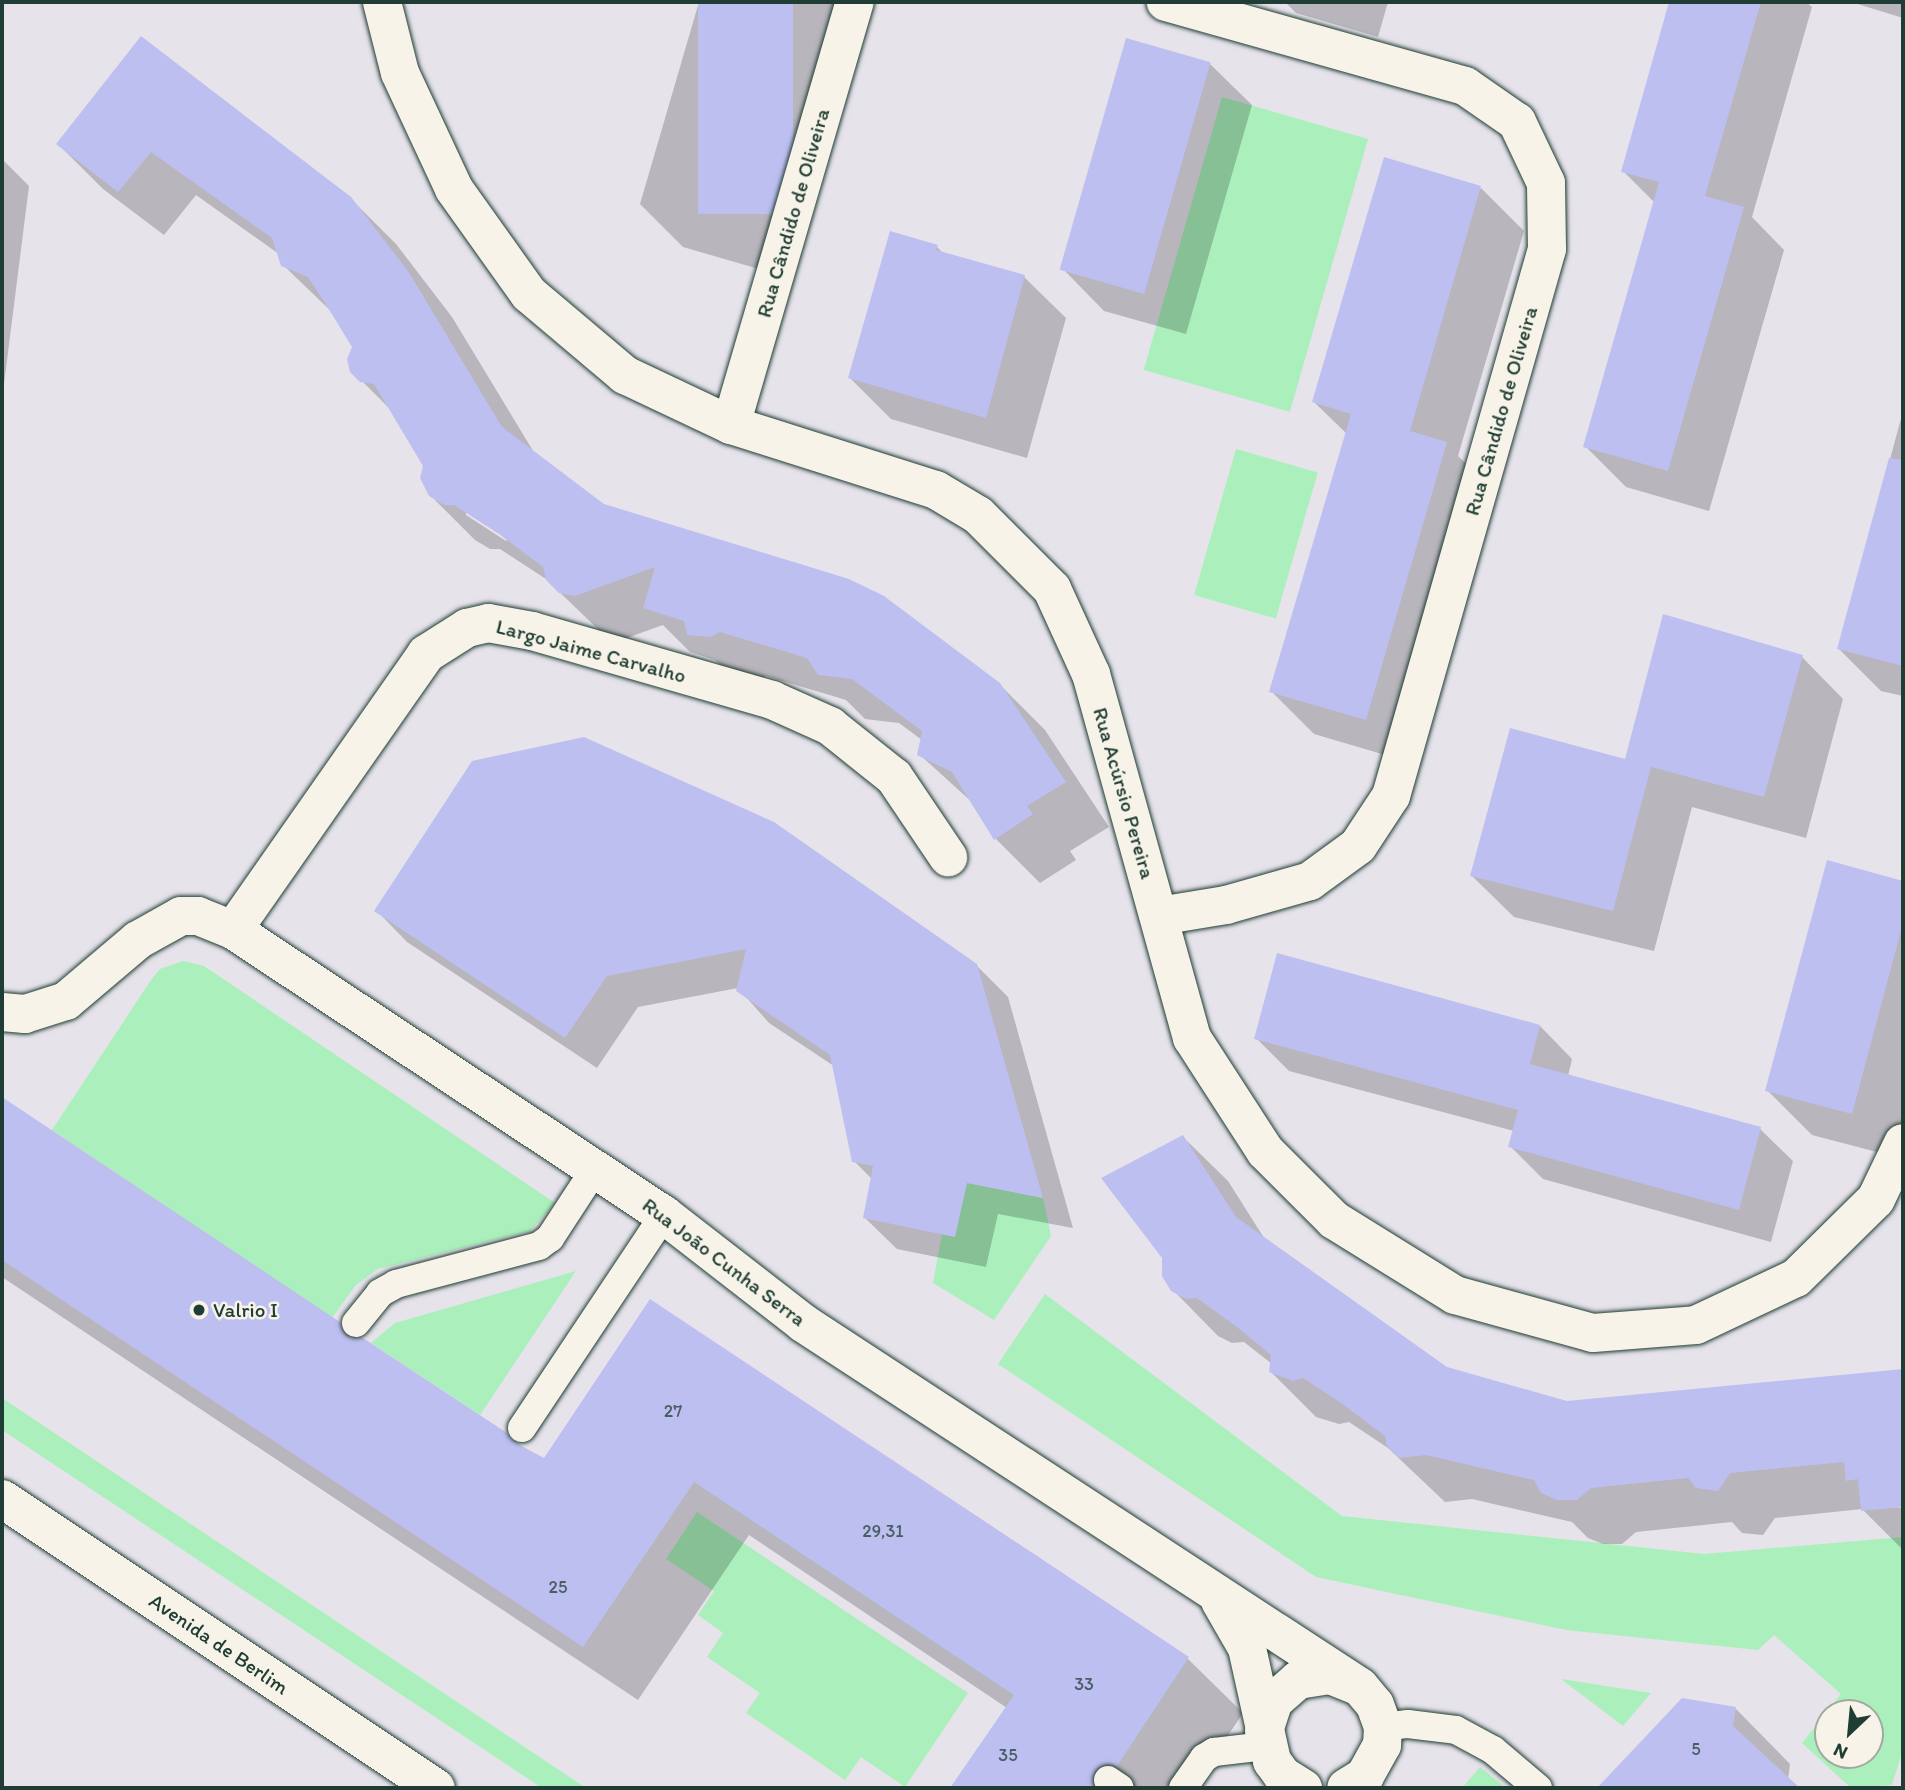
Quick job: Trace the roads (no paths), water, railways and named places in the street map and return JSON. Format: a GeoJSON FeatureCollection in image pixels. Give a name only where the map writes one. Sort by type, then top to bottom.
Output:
{"type":"FeatureCollection","features":[{"type":"Feature","properties":{"kind":"street","name":"Rua Acúrsio Pereira"},"geometry":{"type":"LineString","coordinates":[[382,2],[400,73],[454,189],[530,294],[625,375],[731,425],[936,490],[978,515],[1052,589],[1091,674],[1192,1038],[1265,1151],[1334,1220],[1455,1295],[1593,1333],[1696,1325],[1796,1278],[1876,1199],[1903,1143]]}},
{"type":"Feature","properties":{"kind":"street","name":"Rua Cândido de Oliveira"},"geometry":{"type":"LineString","coordinates":[[731,425],[855,2]]}},
{"type":"Feature","properties":{"kind":"street","name":"Rua Cândido de Oliveira"},"geometry":{"type":"LineString","coordinates":[[1158,916],[1226,905],[1310,881],[1358,846],[1391,796],[1547,249],[1546,183],[1517,122],[1465,86],[1166,2]]}},
{"type":"Feature","properties":{"kind":"street","name":"Largo Jaime Carvalho"},"geometry":{"type":"LineString","coordinates":[[233,930],[426,654],[467,628],[488,623],[532,631],[772,700],[830,726],[894,777],[948,858]]}},
{"type":"Feature","properties":{"kind":"street","name":"Rua João Cunha Serra"},"geometry":{"type":"LineString","coordinates":[[2,1012],[25,1014],[66,1001],[138,940],[170,920],[198,916],[233,930],[664,1215],[782,1308],[1360,1687],[1375,1705],[1382,1727]]}},
{"type":"Feature","properties":{"kind":"street","name":"Avenida de Berlim"},"geometry":{"type":"LineString","coordinates":[[2,1499],[436,1788]]}},
{"type":"Feature","properties":{"kind":"street","name":"Rua João Cunha Serra"},"geometry":{"type":"LineString","coordinates":[[1215,1594],[1247,1648],[1265,1739],[1282,1775],[1303,1788]]}},
{"type":"Feature","properties":{"kind":"street"},"geometry":{"type":"LineString","coordinates":[[1265,1739],[1274,1701],[1298,1680],[1330,1675],[1360,1687]]}},
{"type":"Feature","properties":{"kind":"street"},"geometry":{"type":"LineString","coordinates":[[1346,1788],[1376,1762],[1382,1727]]}},
{"type":"Feature","properties":{"kind":"lane"},"geometry":{"type":"LineString","coordinates":[[356,1323],[380,1293],[396,1284],[539,1246],[550,1238],[595,1169]]}},
{"type":"Feature","properties":{"kind":"lane"},"geometry":{"type":"LineString","coordinates":[[522,1428],[664,1215]]}},
{"type":"Feature","properties":{"kind":"lane"},"geometry":{"type":"LineString","coordinates":[[1382,1727],[1408,1724],[1456,1730],[1493,1750],[1538,1788]]}},
{"type":"Feature","properties":{"kind":"lane"},"geometry":{"type":"LineString","coordinates":[[1183,1788],[1204,1758],[1214,1752],[1265,1739]]}},
{"type":"Feature","properties":{"kind":"place","name":"Valrio I"},"geometry":{"type":"Point","coordinates":[199,1310]}}]}
